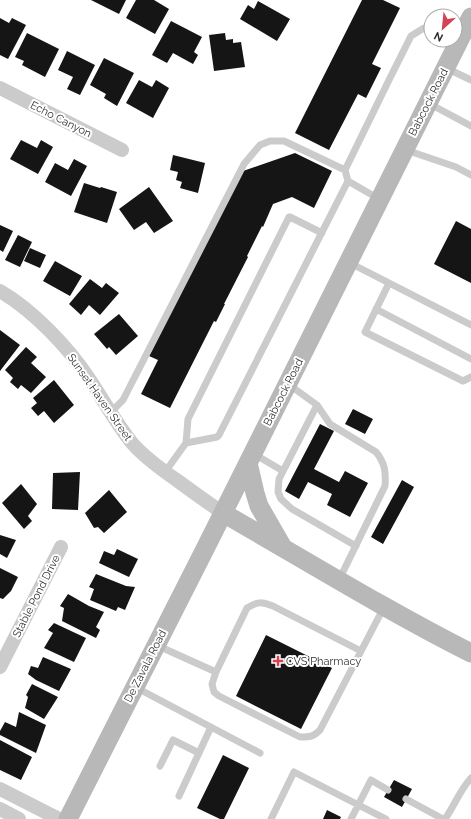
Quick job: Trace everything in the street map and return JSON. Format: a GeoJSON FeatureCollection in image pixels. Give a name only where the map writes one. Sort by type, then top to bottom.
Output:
{"type":"FeatureCollection","features":[{"type":"Feature","properties":{"kind":"main road","name":"Babcock Road"},"geometry":{"type":"LineString","coordinates":[[463,33],[471,17]]}},
{"type":"Feature","properties":{"kind":"main road","name":"Babcock Road"},"geometry":{"type":"LineString","coordinates":[[223,513],[455,48]]}},
{"type":"Feature","properties":{"kind":"main road"},"geometry":{"type":"LineString","coordinates":[[250,458],[255,493],[260,506],[282,547]]}},
{"type":"Feature","properties":{"kind":"main road"},"geometry":{"type":"LineString","coordinates":[[223,513],[385,606],[471,653]]}},
{"type":"Feature","properties":{"kind":"main road","name":"De Zavala Road"},"geometry":{"type":"LineString","coordinates":[[67,818],[223,513]]}},
{"type":"Feature","properties":{"kind":"street","name":"Echo Canyon"},"geometry":{"type":"LineString","coordinates":[[0,88],[122,150]]}},
{"type":"Feature","properties":{"kind":"street","name":"Sunset Haven Street"},"geometry":{"type":"LineString","coordinates":[[0,291],[28,311],[51,332],[71,354],[90,379],[110,413],[133,444],[144,455],[165,472],[223,513]]}},
{"type":"Feature","properties":{"kind":"street","name":"Stable Pond Drive"},"geometry":{"type":"LineString","coordinates":[[0,667],[61,547]]}},
{"type":"Feature","properties":{"kind":"street"},"geometry":{"type":"LineString","coordinates":[[0,789],[67,818]]}},
{"type":"Feature","properties":{"kind":"street"},"geometry":{"type":"LineString","coordinates":[[0,809],[19,819]]}},
{"type":"Feature","properties":{"kind":"lane"},"geometry":{"type":"LineString","coordinates":[[344,170],[412,36],[423,29]]}},
{"type":"Feature","properties":{"kind":"lane"},"geometry":{"type":"LineString","coordinates":[[445,68],[471,80]]}},
{"type":"Feature","properties":{"kind":"lane"},"geometry":{"type":"LineString","coordinates":[[428,103],[471,126]]}},
{"type":"Feature","properties":{"kind":"lane"},"geometry":{"type":"LineString","coordinates":[[110,413],[123,400],[244,164],[260,145],[270,141],[284,141],[344,170],[348,181],[380,200]]}},
{"type":"Feature","properties":{"kind":"lane"},"geometry":{"type":"LineString","coordinates":[[405,149],[456,167],[471,175]]}},
{"type":"Feature","properties":{"kind":"lane"},"geometry":{"type":"LineString","coordinates":[[186,443],[217,437],[219,435],[348,181]]}},
{"type":"Feature","properties":{"kind":"lane"},"geometry":{"type":"LineString","coordinates":[[165,472],[186,443],[188,419],[289,218],[291,217],[322,233]]}},
{"type":"Feature","properties":{"kind":"lane"},"geometry":{"type":"LineString","coordinates":[[348,262],[471,324]]}},
{"type":"Feature","properties":{"kind":"lane"},"geometry":{"type":"LineString","coordinates":[[389,282],[365,332],[463,381],[471,377]]}},
{"type":"Feature","properties":{"kind":"lane"},"geometry":{"type":"LineString","coordinates":[[376,309],[471,359]]}},
{"type":"Feature","properties":{"kind":"lane"},"geometry":{"type":"LineString","coordinates":[[287,384],[317,405],[330,424],[376,452],[381,458],[385,472],[385,486],[339,580]]}},
{"type":"Feature","properties":{"kind":"lane"},"geometry":{"type":"LineString","coordinates":[[317,405],[282,471],[279,479],[278,492],[281,499],[292,509],[356,546]]}},
{"type":"Feature","properties":{"kind":"lane"},"geometry":{"type":"LineString","coordinates":[[250,458],[282,471]]}},
{"type":"Feature","properties":{"kind":"lane"},"geometry":{"type":"LineString","coordinates":[[361,651],[273,606],[263,602],[254,603],[247,608],[216,672],[212,684],[214,692],[219,696],[300,736],[306,737],[315,735],[320,730],[385,606]]}},
{"type":"Feature","properties":{"kind":"lane"},"geometry":{"type":"LineString","coordinates":[[156,645],[216,672]]}},
{"type":"Feature","properties":{"kind":"lane"},"geometry":{"type":"LineString","coordinates":[[134,687],[260,753]]}},
{"type":"Feature","properties":{"kind":"lane"},"geometry":{"type":"LineString","coordinates":[[179,796],[211,727]]}},
{"type":"Feature","properties":{"kind":"lane"},"geometry":{"type":"LineString","coordinates":[[160,766],[173,740],[199,753]]}},
{"type":"Feature","properties":{"kind":"lane"},"geometry":{"type":"LineString","coordinates":[[271,819],[294,772],[386,819]]}},
{"type":"Feature","properties":{"kind":"lane"},"geometry":{"type":"LineString","coordinates":[[406,799],[444,819],[450,813],[460,793],[471,778]]}},
{"type":"Feature","properties":{"kind":"lane"},"geometry":{"type":"LineString","coordinates":[[351,819],[371,780],[388,790]]}},
{"type":"Feature","properties":{"kind":"building"},"geometry":{"type":"Polygon","coordinates":[[[91,0],[126,0],[119,14],[91,0]]]}},
{"type":"Feature","properties":{"kind":"building"},"geometry":{"type":"Polygon","coordinates":[[[136,0],[154,0],[169,9],[155,34],[126,18],[136,0]]]}},
{"type":"Feature","properties":{"kind":"building"},"geometry":{"type":"Polygon","coordinates":[[[362,0],[383,0],[400,8],[372,64],[381,68],[366,98],[358,94],[329,150],[295,133],[362,0]]]}},
{"type":"Feature","properties":{"kind":"building"},"geometry":{"type":"Polygon","coordinates":[[[258,1],[290,19],[277,41],[240,19],[248,5],[254,9],[258,1]]]}},
{"type":"Feature","properties":{"kind":"building"},"geometry":{"type":"Polygon","coordinates":[[[0,18],[9,23],[12,18],[26,25],[8,59],[0,55],[0,18]]]}},
{"type":"Feature","properties":{"kind":"building"},"geometry":{"type":"Polygon","coordinates":[[[171,21],[202,37],[194,52],[198,55],[193,64],[173,53],[167,63],[152,55],[171,21]]]}},
{"type":"Feature","properties":{"kind":"building"},"geometry":{"type":"Polygon","coordinates":[[[27,33],[59,49],[45,77],[22,65],[24,61],[15,57],[27,33]]]}},
{"type":"Feature","properties":{"kind":"building"},"geometry":{"type":"Polygon","coordinates":[[[225,33],[226,40],[233,39],[233,43],[241,42],[245,67],[214,71],[209,35],[225,33]]]}},
{"type":"Feature","properties":{"kind":"building"},"geometry":{"type":"Polygon","coordinates":[[[67,51],[95,65],[80,95],[67,89],[73,77],[58,70],[67,51]]]}},
{"type":"Feature","properties":{"kind":"building"},"geometry":{"type":"Polygon","coordinates":[[[104,58],[134,73],[117,106],[104,98],[106,94],[90,85],[104,58]]]}},
{"type":"Feature","properties":{"kind":"building"},"geometry":{"type":"Polygon","coordinates":[[[139,80],[152,87],[156,80],[169,88],[153,118],[126,103],[139,80]]]}},
{"type":"Feature","properties":{"kind":"building"},"geometry":{"type":"Polygon","coordinates":[[[21,140],[37,148],[41,140],[53,147],[38,174],[10,159],[21,140]]]}},
{"type":"Feature","properties":{"kind":"building"},"geometry":{"type":"Polygon","coordinates":[[[295,153],[332,171],[314,208],[292,197],[273,204],[216,322],[214,321],[170,408],[141,394],[158,360],[149,356],[243,171],[295,153]]]}},
{"type":"Feature","properties":{"kind":"building"},"geometry":{"type":"Polygon","coordinates":[[[173,155],[205,163],[198,193],[180,188],[182,182],[176,180],[178,172],[170,170],[173,155]]]}},
{"type":"Feature","properties":{"kind":"building"},"geometry":{"type":"Polygon","coordinates":[[[74,159],[87,166],[71,196],[45,182],[55,163],[68,170],[74,159]]]}},
{"type":"Feature","properties":{"kind":"building"},"geometry":{"type":"Polygon","coordinates":[[[84,183],[117,192],[107,223],[74,212],[84,183]]]}},
{"type":"Feature","properties":{"kind":"building"},"geometry":{"type":"Polygon","coordinates":[[[149,187],[173,221],[154,233],[146,222],[134,230],[119,209],[149,187]]]}},
{"type":"Feature","properties":{"kind":"building"},"geometry":{"type":"Polygon","coordinates":[[[456,221],[471,229],[471,283],[434,264],[456,221]]]}},
{"type":"Feature","properties":{"kind":"building"},"geometry":{"type":"Polygon","coordinates":[[[0,225],[13,231],[3,252],[0,250],[0,225]]]}},
{"type":"Feature","properties":{"kind":"building"},"geometry":{"type":"Polygon","coordinates":[[[18,235],[32,242],[20,267],[5,260],[18,235]]]}},
{"type":"Feature","properties":{"kind":"building"},"geometry":{"type":"Polygon","coordinates":[[[30,248],[46,255],[40,268],[24,261],[30,248]]]}},
{"type":"Feature","properties":{"kind":"building"},"geometry":{"type":"Polygon","coordinates":[[[55,261],[82,276],[70,296],[43,281],[55,261]]]}},
{"type":"Feature","properties":{"kind":"building"},"geometry":{"type":"Polygon","coordinates":[[[90,279],[102,288],[106,283],[119,293],[100,315],[89,305],[81,315],[69,304],[90,279]]]}},
{"type":"Feature","properties":{"kind":"building"},"geometry":{"type":"Polygon","coordinates":[[[119,314],[138,336],[116,355],[109,347],[107,349],[94,334],[119,314]]]}},
{"type":"Feature","properties":{"kind":"building"},"geometry":{"type":"Polygon","coordinates":[[[0,330],[20,345],[0,371],[0,330]]]}},
{"type":"Feature","properties":{"kind":"building"},"geometry":{"type":"Polygon","coordinates":[[[26,347],[37,357],[31,363],[46,377],[31,393],[21,385],[18,389],[10,382],[13,378],[5,370],[26,347]]]}},
{"type":"Feature","properties":{"kind":"building"},"geometry":{"type":"Polygon","coordinates":[[[54,380],[74,405],[54,423],[44,411],[38,416],[31,408],[37,403],[33,398],[54,380]]]}},
{"type":"Feature","properties":{"kind":"building"},"geometry":{"type":"Polygon","coordinates":[[[353,409],[373,419],[365,434],[345,424],[353,409]]]}},
{"type":"Feature","properties":{"kind":"building"},"geometry":{"type":"Polygon","coordinates":[[[320,424],[334,431],[314,469],[339,482],[345,471],[368,483],[350,517],[327,505],[332,494],[308,482],[299,499],[285,491],[320,424]]]}},
{"type":"Feature","properties":{"kind":"building"},"geometry":{"type":"Polygon","coordinates":[[[80,472],[78,510],[52,509],[53,473],[80,472]]]}},
{"type":"Feature","properties":{"kind":"building"},"geometry":{"type":"Polygon","coordinates":[[[402,480],[414,487],[383,544],[371,537],[402,480]]]}},
{"type":"Feature","properties":{"kind":"building"},"geometry":{"type":"Polygon","coordinates":[[[21,484],[37,504],[28,516],[32,521],[24,529],[2,503],[21,484]]]}},
{"type":"Feature","properties":{"kind":"building"},"geometry":{"type":"Polygon","coordinates":[[[109,490],[127,512],[104,533],[98,527],[94,528],[85,513],[109,490]]]}},
{"type":"Feature","properties":{"kind":"building"},"geometry":{"type":"Polygon","coordinates":[[[0,535],[16,540],[7,558],[0,554],[0,535]]]}},
{"type":"Feature","properties":{"kind":"building"},"geometry":{"type":"Polygon","coordinates":[[[117,549],[138,559],[129,577],[99,563],[104,551],[114,555],[117,549]]]}},
{"type":"Feature","properties":{"kind":"building"},"geometry":{"type":"Polygon","coordinates":[[[0,568],[18,577],[11,591],[3,599],[0,598],[0,568]]]}},
{"type":"Feature","properties":{"kind":"building"},"geometry":{"type":"Polygon","coordinates":[[[96,574],[126,586],[135,587],[125,610],[118,607],[116,611],[90,600],[94,589],[89,587],[96,574]]]}},
{"type":"Feature","properties":{"kind":"building"},"geometry":{"type":"Polygon","coordinates":[[[68,594],[89,606],[104,612],[96,627],[100,630],[96,638],[62,621],[64,608],[60,606],[68,594]]]}},
{"type":"Feature","properties":{"kind":"building"},"geometry":{"type":"Polygon","coordinates":[[[54,623],[86,638],[74,662],[44,648],[53,633],[48,630],[54,623]]]}},
{"type":"Feature","properties":{"kind":"building","name":"CVS Pharmacy"},"geometry":{"type":"Polygon","coordinates":[[[266,635],[332,668],[301,729],[236,696],[266,635]]]}},
{"type":"Feature","properties":{"kind":"building"},"geometry":{"type":"Polygon","coordinates":[[[43,657],[71,669],[59,691],[36,680],[28,674],[31,666],[38,668],[43,657]]]}},
{"type":"Feature","properties":{"kind":"building"},"geometry":{"type":"Polygon","coordinates":[[[32,684],[58,697],[44,719],[25,708],[28,697],[26,695],[32,684]]]}},
{"type":"Feature","properties":{"kind":"building"},"geometry":{"type":"Polygon","coordinates":[[[19,712],[46,725],[36,753],[0,735],[0,731],[5,722],[16,727],[19,712]]]}},
{"type":"Feature","properties":{"kind":"building"},"geometry":{"type":"Polygon","coordinates":[[[0,740],[32,757],[21,780],[0,770],[0,740]]]}},
{"type":"Feature","properties":{"kind":"building"},"geometry":{"type":"Polygon","coordinates":[[[223,755],[249,768],[224,819],[220,819],[197,808],[223,755]]]}},
{"type":"Feature","properties":{"kind":"building"},"geometry":{"type":"Polygon","coordinates":[[[394,780],[412,789],[402,807],[384,797],[394,780]]]}},
{"type":"Feature","properties":{"kind":"building"},"geometry":{"type":"Polygon","coordinates":[[[327,810],[341,817],[340,819],[323,819],[327,810]]]}},
{"type":"Feature","properties":{"kind":"place","name":"CVS Pharmacy"},"geometry":{"type":"Point","coordinates":[278,661]}}]}
